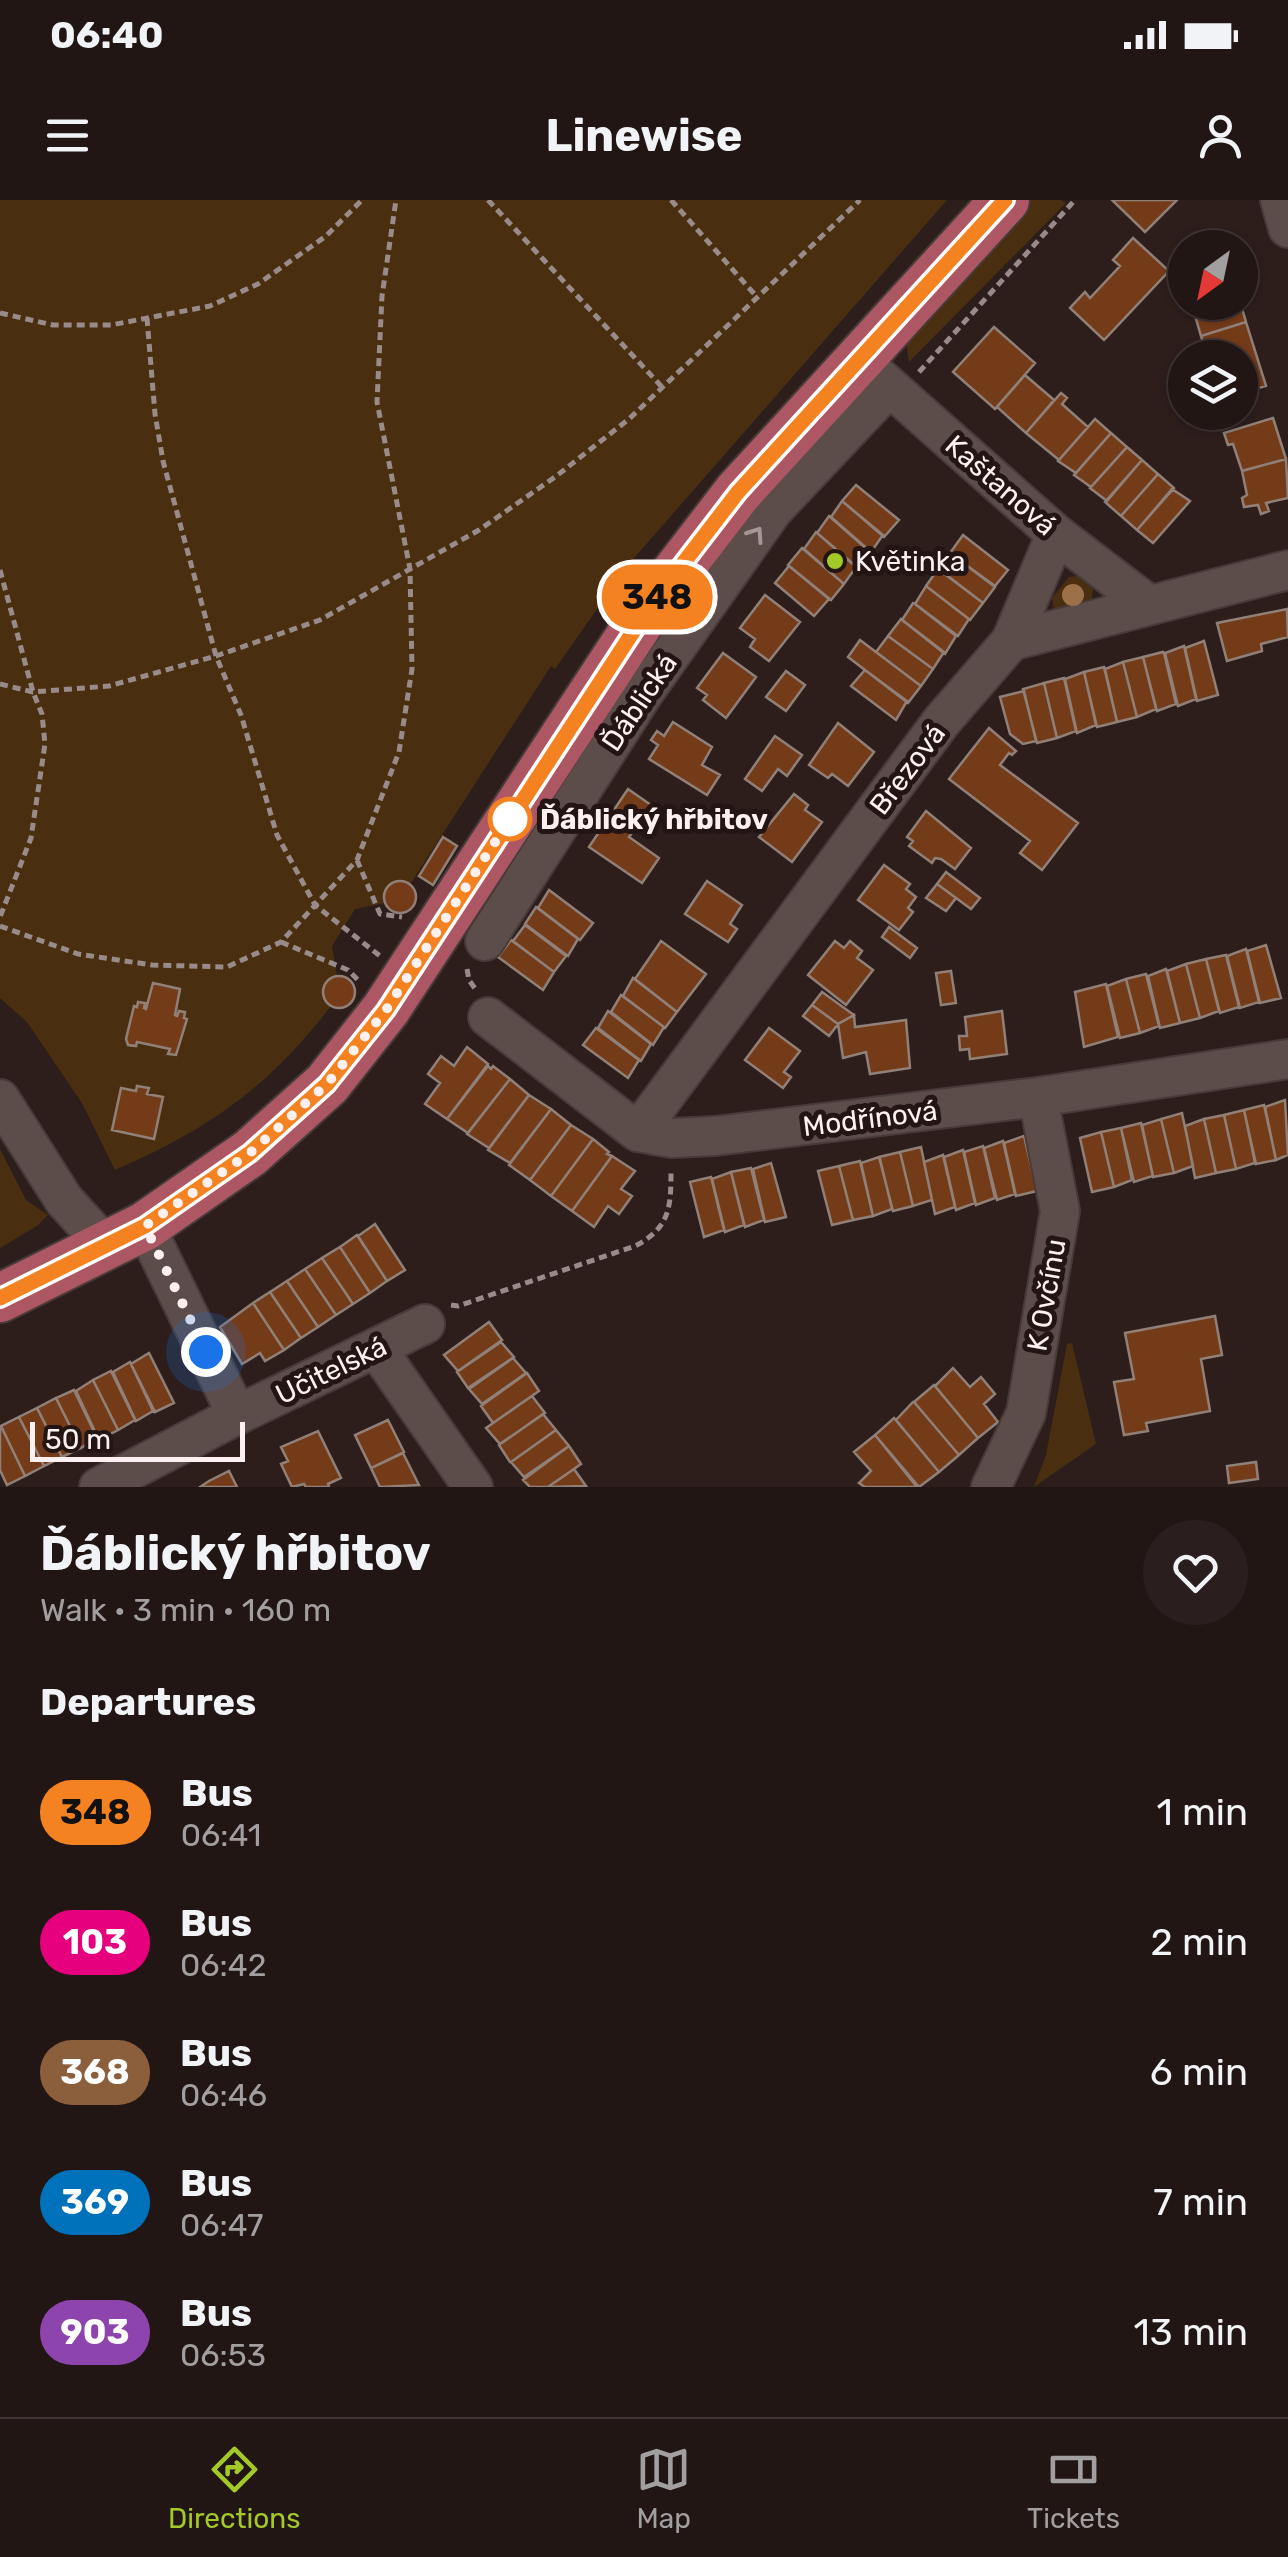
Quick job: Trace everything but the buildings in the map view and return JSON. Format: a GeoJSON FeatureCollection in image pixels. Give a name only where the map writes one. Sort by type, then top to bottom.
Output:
{"type":"FeatureCollection","features":[{"type":"Feature","properties":{"kind":"main road","name":"Ďáblická"},"geometry":{"type":"LineString","coordinates":[[0,1298],[125,1236],[250,1153],[327,1084],[545,805],[648,609],[738,492],[882,381],[1005,200]]}},
{"type":"Feature","properties":{"kind":"street"},"geometry":{"type":"LineString","coordinates":[[1280,200],[1288,228]]}},
{"type":"Feature","properties":{"kind":"street","name":"Kaštanová"},"geometry":{"type":"LineString","coordinates":[[882,381],[1056,534],[1149,604]]}},
{"type":"Feature","properties":{"kind":"street","name":"Březová"},"geometry":{"type":"LineString","coordinates":[[655,1135],[941,722],[1010,641],[1056,534]]}},
{"type":"Feature","properties":{"kind":"street"},"geometry":{"type":"LineString","coordinates":[[1010,641],[1288,570]]}},
{"type":"Feature","properties":{"kind":"street","name":"Ďáblická"},"geometry":{"type":"LineString","coordinates":[[485,941],[545,805]]}},
{"type":"Feature","properties":{"kind":"street"},"geometry":{"type":"LineString","coordinates":[[488,1017],[655,1135]]}},
{"type":"Feature","properties":{"kind":"street","name":"Modřínová"},"geometry":{"type":"LineString","coordinates":[[655,1135],[715,1136],[1038,1098],[1288,1060]]}},
{"type":"Feature","properties":{"kind":"street","name":"K Ovčínu"},"geometry":{"type":"LineString","coordinates":[[992,1487],[1026,1413],[1060,1211],[1038,1098]]}},
{"type":"Feature","properties":{"kind":"street"},"geometry":{"type":"LineString","coordinates":[[0,1100],[64,1200],[125,1236],[237,1415]]}},
{"type":"Feature","properties":{"kind":"street","name":"Učitelská"},"geometry":{"type":"LineString","coordinates":[[99,1487],[237,1415],[377,1349],[436,1314]]}},
{"type":"Feature","properties":{"kind":"street"},"geometry":{"type":"LineString","coordinates":[[377,1349],[473,1487]]}},
{"type":"Feature","properties":{"kind":"path"},"geometry":{"type":"LineString","coordinates":[[0,313],[52,324],[111,325],[210,306],[258,284],[326,236],[362,200]]}},
{"type":"Feature","properties":{"kind":"path"},"geometry":{"type":"LineString","coordinates":[[0,926],[78,954],[152,965],[227,966],[281,942],[357,860],[399,752],[412,669],[410,569],[377,402],[382,296],[396,200]]}},
{"type":"Feature","properties":{"kind":"path"},"geometry":{"type":"LineString","coordinates":[[488,200],[662,387]]}},
{"type":"Feature","properties":{"kind":"path"},"geometry":{"type":"LineString","coordinates":[[671,200],[757,297]]}},
{"type":"Feature","properties":{"kind":"path"},"geometry":{"type":"LineString","coordinates":[[0,684],[33,692],[109,686],[216,656],[320,620],[479,530],[555,477],[629,419],[860,200]]}},
{"type":"Feature","properties":{"kind":"path"},"geometry":{"type":"LineString","coordinates":[[882,381],[1075,200]]}},
{"type":"Feature","properties":{"kind":"path"},"geometry":{"type":"LineString","coordinates":[[146,318],[163,460],[216,656],[241,715],[277,835],[314,905],[387,962]]}},
{"type":"Feature","properties":{"kind":"path"},"geometry":{"type":"LineString","coordinates":[[0,570],[42,714],[46,744],[31,838],[0,916]]}},
{"type":"Feature","properties":{"kind":"path"},"geometry":{"type":"LineString","coordinates":[[357,860],[380,914],[400,919],[414,912]]}},
{"type":"Feature","properties":{"kind":"path"},"geometry":{"type":"LineString","coordinates":[[485,941],[459,942],[469,980],[486,1005],[488,1017]]}},
{"type":"Feature","properties":{"kind":"path"},"geometry":{"type":"LineString","coordinates":[[281,942],[348,970],[360,982]]}},
{"type":"Feature","properties":{"kind":"path"},"geometry":{"type":"LineString","coordinates":[[436,1314],[654,1236],[670,1204],[655,1135]]}},
{"type":"Feature","properties":{"kind":"shaded area","name":"Ďáblický hřbitov"},"geometry":{"type":"Polygon","coordinates":[[[0,200],[947,200],[628,565],[555,669],[551,666],[411,883],[395,882],[384,893],[385,903],[355,909],[332,946],[337,976],[326,983],[323,992],[331,1006],[260,1083],[208,1122],[115,1170],[82,1103],[27,1022],[0,998],[0,200]],[[153,983],[146,1009],[139,1002],[133,1007],[127,1039],[129,1045],[136,1046],[137,1042],[170,1049],[169,1054],[176,1055],[187,1019],[185,1012],[175,1015],[179,989],[153,983]],[[138,1086],[136,1091],[121,1089],[112,1130],[154,1139],[163,1098],[147,1094],[148,1088],[138,1086]]]}},
{"type":"Feature","properties":{"kind":"shaded area"},"geometry":{"type":"Polygon","coordinates":[[[1029,200],[1066,203],[909,362],[905,334],[1029,200]]]}},
{"type":"Feature","properties":{"kind":"shaded area"},"geometry":{"type":"Polygon","coordinates":[[[1078,576],[1093,589],[1092,599],[1059,611],[1054,609],[1052,598],[1069,577],[1078,576]]]}},
{"type":"Feature","properties":{"kind":"shaded area"},"geometry":{"type":"Polygon","coordinates":[[[0,1149],[26,1200],[48,1215],[0,1248],[0,1149]]]}},
{"type":"Feature","properties":{"kind":"shaded area"},"geometry":{"type":"Polygon","coordinates":[[[1072,1343],[1096,1444],[1034,1487],[1046,1455],[1067,1344],[1072,1343]]]}},
{"type":"Feature","properties":{"kind":"bus line","name":"348"},"geometry":{"type":"LineString","coordinates":[[0,1298],[145,1226],[250,1153],[327,1084],[386,1010],[648,609],[738,492],[1005,200]]}},
{"type":"Feature","properties":{"kind":"place","name":"Květinka"},"geometry":{"type":"Point","coordinates":[835,561]}},
{"type":"Feature","properties":{"kind":"place","name":"Ďáblický hřbitov"},"geometry":{"type":"Point","coordinates":[510,819]}},
{"type":"Feature","properties":{"kind":"route"},"geometry":{"type":"LineString","coordinates":[[206,1352],[145,1226],[250,1153],[327,1084],[386,1010],[510,819]]}}]}
